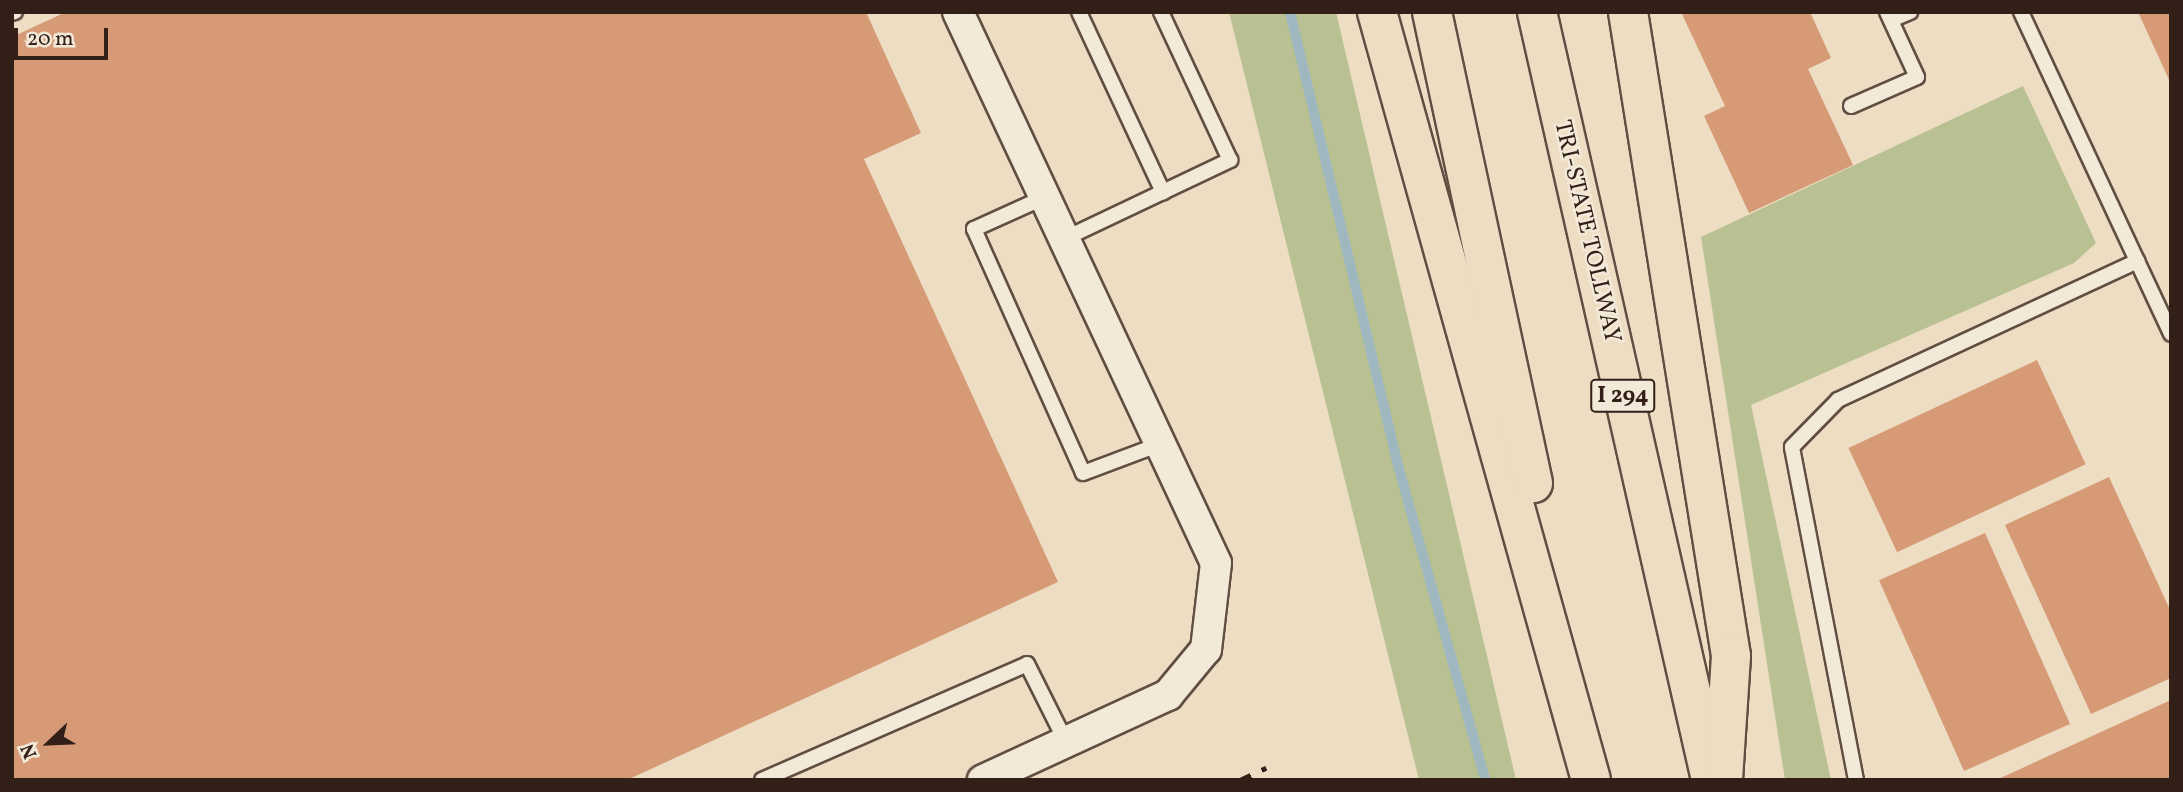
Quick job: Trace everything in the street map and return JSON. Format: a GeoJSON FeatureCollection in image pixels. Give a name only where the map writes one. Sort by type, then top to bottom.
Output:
{"type":"FeatureCollection","features":[{"type":"Feature","properties":{"kind":"highway"},"geometry":{"type":"LineString","coordinates":[[1377,12],[1594,780]]}},
{"type":"Feature","properties":{"kind":"highway"},"geometry":{"type":"LineString","coordinates":[[1432,12],[1594,780]]}},
{"type":"Feature","properties":{"kind":"highway","name":"TRI-STATE TOLLWAY"},"geometry":{"type":"LineString","coordinates":[[1537,12],[1710,780]]}},
{"type":"Feature","properties":{"kind":"highway"},"geometry":{"type":"LineString","coordinates":[[1628,12],[1731,656],[1723,780]]}},
{"type":"Feature","properties":{"kind":"street"},"geometry":{"type":"LineString","coordinates":[[958,12],[1216,563],[1206,649],[1168,695],[983,780]]}},
{"type":"Feature","properties":{"kind":"lane"},"geometry":{"type":"LineString","coordinates":[[1079,12],[1163,192]]}},
{"type":"Feature","properties":{"kind":"lane"},"geometry":{"type":"LineString","coordinates":[[1066,238],[1230,160],[1161,12]]}},
{"type":"Feature","properties":{"kind":"lane"},"geometry":{"type":"LineString","coordinates":[[1851,106],[1917,77],[1889,16],[1910,12]]}},
{"type":"Feature","properties":{"kind":"lane"},"geometry":{"type":"LineString","coordinates":[[2021,12],[2171,334]]}},
{"type":"Feature","properties":{"kind":"lane"},"geometry":{"type":"LineString","coordinates":[[1045,197],[974,229],[1083,474],[1160,444]]}},
{"type":"Feature","properties":{"kind":"lane"},"geometry":{"type":"LineString","coordinates":[[1856,780],[1792,447],[1838,400],[2137,261]]}},
{"type":"Feature","properties":{"kind":"lane"},"geometry":{"type":"LineString","coordinates":[[762,780],[1027,664],[1066,742]]}},
{"type":"Feature","properties":{"kind":"green space"},"geometry":{"type":"Polygon","coordinates":[[[1229,12],[1336,12],[1516,780],[1419,780],[1229,12]]]}},
{"type":"Feature","properties":{"kind":"green space"},"geometry":{"type":"Polygon","coordinates":[[[2023,86],[2096,243],[2074,263],[1751,405],[1831,780],[1785,780],[1701,237],[2023,86]]]}},
{"type":"Feature","properties":{"kind":"building"},"geometry":{"type":"Polygon","coordinates":[[[66,12],[866,12],[921,133],[864,159],[1058,582],[627,780],[14,780],[12,37],[66,12]]]}},
{"type":"Feature","properties":{"kind":"building"},"geometry":{"type":"Polygon","coordinates":[[[1681,12],[1810,12],[1831,58],[1808,69],[1853,165],[1749,213],[1704,116],[1725,106],[1681,12]]]}},
{"type":"Feature","properties":{"kind":"building"},"geometry":{"type":"Polygon","coordinates":[[[2138,12],[2171,12],[2171,84],[2138,12]]]}},
{"type":"Feature","properties":{"kind":"building"},"geometry":{"type":"Polygon","coordinates":[[[2037,360],[2086,464],[1897,552],[1848,448],[2037,360]]]}},
{"type":"Feature","properties":{"kind":"building"},"geometry":{"type":"Polygon","coordinates":[[[2109,477],[2171,612],[2171,678],[2091,714],[2005,525],[2109,477]]]}},
{"type":"Feature","properties":{"kind":"building"},"geometry":{"type":"Polygon","coordinates":[[[1985,533],[2070,724],[1964,771],[1879,580],[1985,533]]]}},
{"type":"Feature","properties":{"kind":"building"},"geometry":{"type":"Polygon","coordinates":[[[2171,700],[2171,780],[1996,780],[2171,700]]]}},
{"type":"Feature","properties":{"kind":"waterway"},"geometry":{"type":"LineString","coordinates":[[1290,12],[1396,458],[1485,780]]}},
{"type":"Feature","properties":{"kind":"railway"},"geometry":{"type":"LineString","coordinates":[[1240,780],[1266,768]]}}]}
